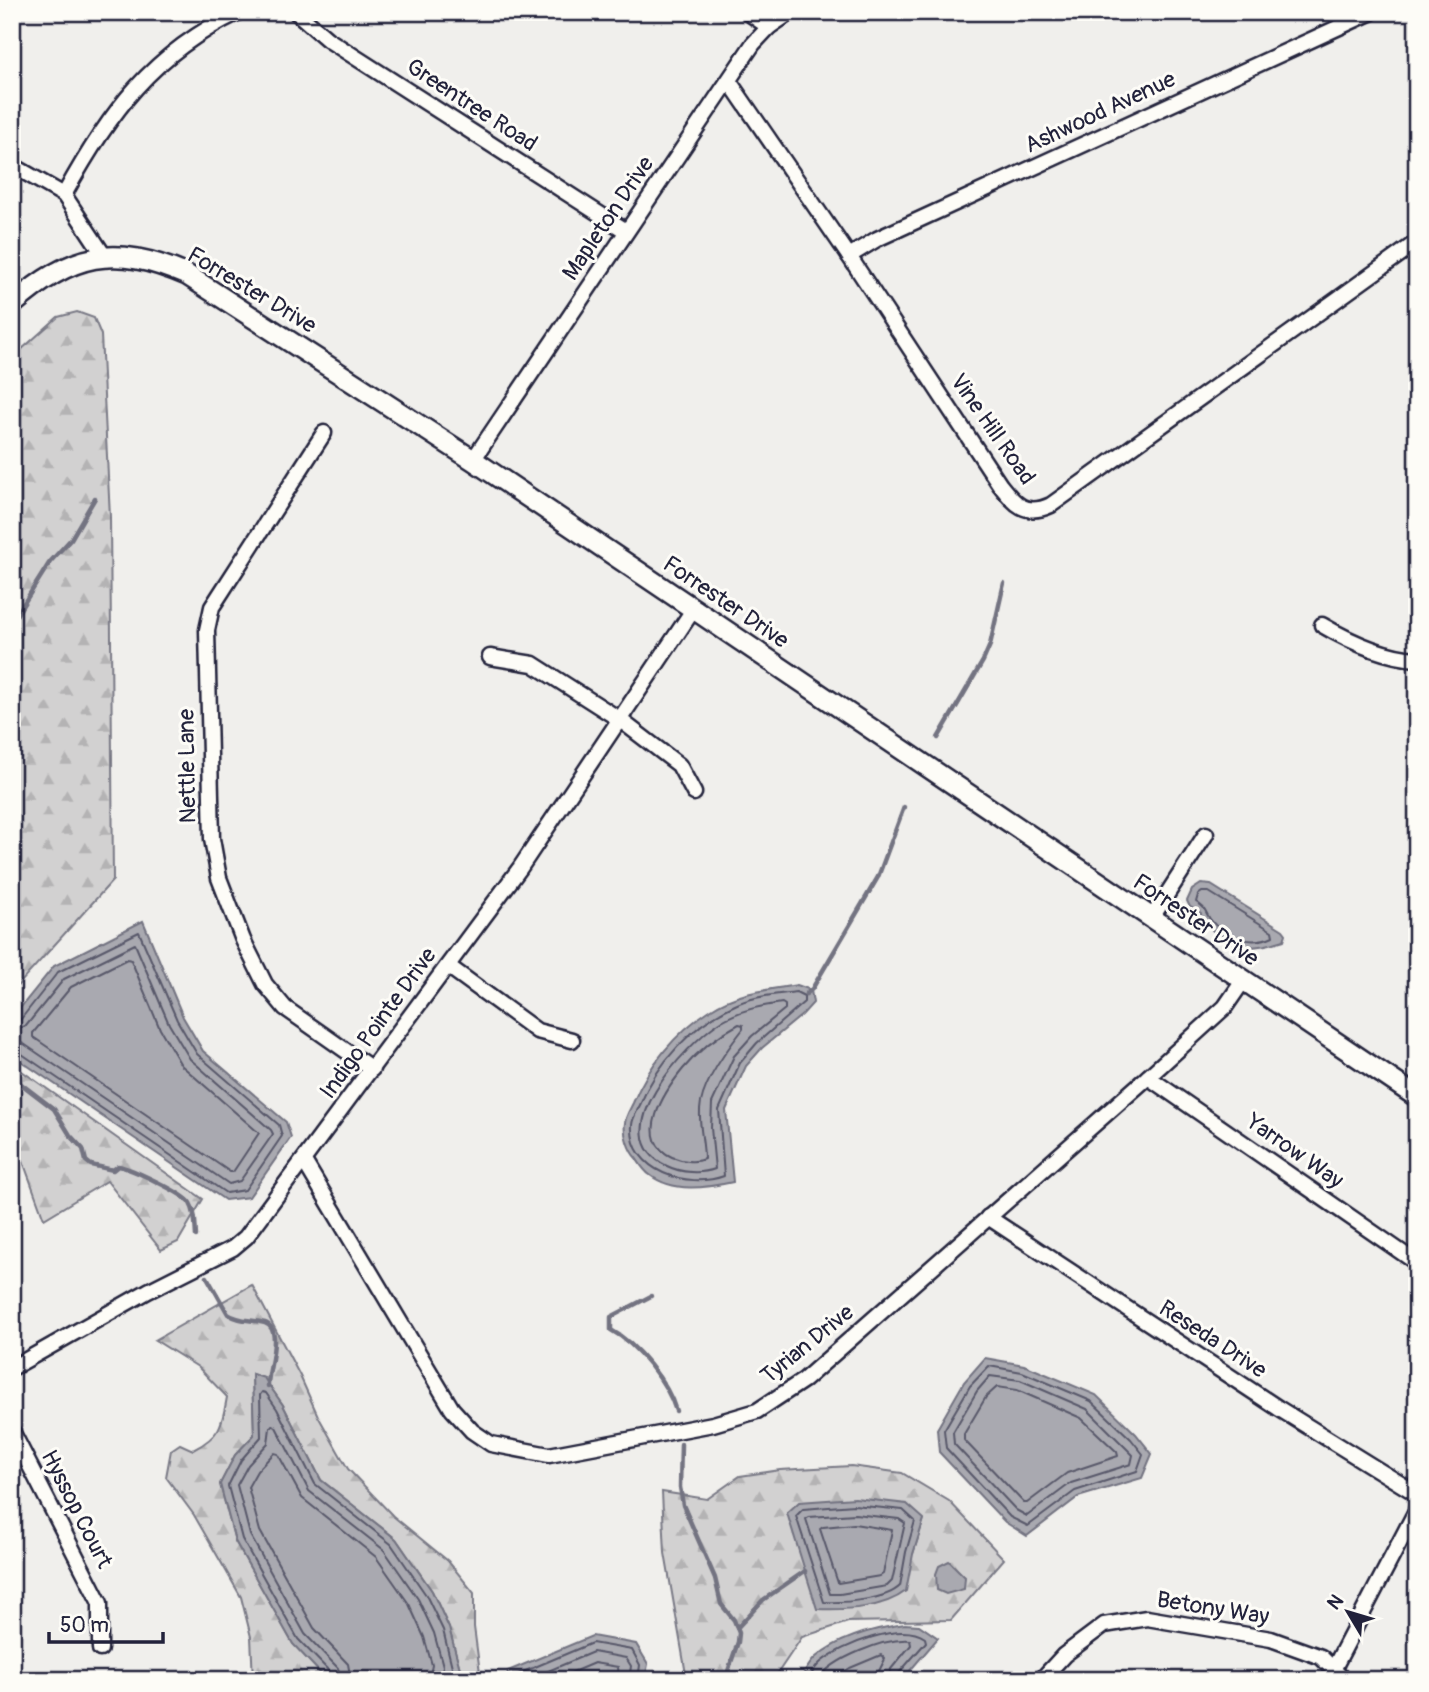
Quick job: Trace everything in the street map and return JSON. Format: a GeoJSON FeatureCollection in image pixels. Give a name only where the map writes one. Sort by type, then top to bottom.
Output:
{"type":"FeatureCollection","features":[{"type":"Feature","properties":{"kind":"street"},"geometry":{"type":"LineString","coordinates":[[64,195],[102,131],[156,66],[204,30],[239,12]]}},
{"type":"Feature","properties":{"kind":"street","name":"Greentree Road"},"geometry":{"type":"LineString","coordinates":[[296,12],[327,39],[626,232]]}},
{"type":"Feature","properties":{"kind":"street"},"geometry":{"type":"LineString","coordinates":[[747,12],[769,27]]}},
{"type":"Feature","properties":{"kind":"street","name":"Mapleton Drive"},"geometry":{"type":"LineString","coordinates":[[473,460],[753,44],[769,27],[791,12]]}},
{"type":"Feature","properties":{"kind":"street","name":"Ashwood Avenue"},"geometry":{"type":"LineString","coordinates":[[849,256],[877,239],[1372,12]]}},
{"type":"Feature","properties":{"kind":"street","name":"Vine Hill Road"},"geometry":{"type":"LineString","coordinates":[[729,81],[849,256],[1000,485],[1021,507],[1033,511],[1051,505],[1417,242]]}},
{"type":"Feature","properties":{"kind":"street"},"geometry":{"type":"LineString","coordinates":[[12,165],[64,195],[105,257]]}},
{"type":"Feature","properties":{"kind":"street","name":"Forrester Drive"},"geometry":{"type":"LineString","coordinates":[[12,305],[33,287],[65,267],[105,257],[141,258],[187,275],[473,460],[1417,1097]]}},
{"type":"Feature","properties":{"kind":"street","name":"Nettle Lane"},"geometry":{"type":"LineString","coordinates":[[324,433],[212,607],[207,630],[212,839],[219,878],[243,940],[265,984],[285,1008],[372,1069]]}},
{"type":"Feature","properties":{"kind":"street","name":"Indigo Pointe Drive"},"geometry":{"type":"LineString","coordinates":[[12,1368],[148,1291],[233,1248],[246,1237],[520,868],[693,610]]}},
{"type":"Feature","properties":{"kind":"street"},"geometry":{"type":"LineString","coordinates":[[1322,625],[1371,649],[1402,658],[1417,659]]}},
{"type":"Feature","properties":{"kind":"street"},"geometry":{"type":"LineString","coordinates":[[489,657],[533,664],[619,719],[679,765],[694,793]]}},
{"type":"Feature","properties":{"kind":"street"},"geometry":{"type":"LineString","coordinates":[[1151,919],[1206,834]]}},
{"type":"Feature","properties":{"kind":"street"},"geometry":{"type":"LineString","coordinates":[[448,965],[537,1031],[572,1040]]}},
{"type":"Feature","properties":{"kind":"street","name":"Tyrian Drive"},"geometry":{"type":"LineString","coordinates":[[304,1161],[452,1409],[472,1431],[491,1444],[549,1455],[713,1424],[757,1411],[804,1380],[1148,1077],[1224,1007],[1243,981]]}},
{"type":"Feature","properties":{"kind":"street","name":"Yarrow Way"},"geometry":{"type":"LineString","coordinates":[[1148,1077],[1417,1263]]}},
{"type":"Feature","properties":{"kind":"street","name":"Reseda Drive"},"geometry":{"type":"LineString","coordinates":[[988,1217],[1278,1408],[1417,1494]]}},
{"type":"Feature","properties":{"kind":"street","name":"Hyssop Court"},"geometry":{"type":"LineString","coordinates":[[12,1431],[100,1603],[100,1649]]}},
{"type":"Feature","properties":{"kind":"street"},"geometry":{"type":"LineString","coordinates":[[1334,1668],[1417,1509]]}},
{"type":"Feature","properties":{"kind":"street","name":"Betony Way"},"geometry":{"type":"LineString","coordinates":[[1041,1680],[1064,1655],[1104,1625],[1147,1618],[1271,1639],[1321,1657],[1345,1680]]}},
{"type":"Feature","properties":{"kind":"green space"},"geometry":{"type":"Polygon","coordinates":[[[77,312],[94,318],[101,335],[110,517],[113,880],[12,992],[12,358],[58,317],[77,312]]]}},
{"type":"Feature","properties":{"kind":"green space"},"geometry":{"type":"Polygon","coordinates":[[[12,1064],[203,1199],[178,1242],[161,1250],[107,1181],[44,1219],[12,1131],[12,1064]]]}},
{"type":"Feature","properties":{"kind":"green space"},"geometry":{"type":"Polygon","coordinates":[[[252,1285],[348,1469],[393,1516],[448,1561],[474,1593],[474,1627],[481,1680],[454,1680],[460,1669],[449,1628],[432,1591],[396,1539],[321,1480],[283,1405],[264,1378],[252,1374],[254,1435],[235,1455],[220,1484],[235,1541],[293,1644],[327,1680],[253,1680],[251,1637],[241,1597],[194,1515],[166,1477],[171,1450],[180,1444],[193,1450],[214,1435],[221,1423],[227,1397],[198,1367],[155,1340],[252,1285]]]}},
{"type":"Feature","properties":{"kind":"green space"},"geometry":{"type":"Polygon","coordinates":[[[851,1466],[902,1473],[949,1501],[1004,1559],[951,1620],[848,1622],[802,1637],[773,1680],[687,1680],[665,1553],[662,1492],[707,1499],[740,1476],[780,1470],[851,1466]],[[924,1519],[841,1610],[913,1554],[924,1519]]]}},
{"type":"Feature","properties":{"kind":"water"},"geometry":{"type":"Polygon","coordinates":[[[1201,884],[1211,885],[1283,930],[1286,934],[1284,940],[1249,947],[1230,943],[1221,937],[1201,920],[1201,913],[1190,907],[1187,901],[1192,890],[1201,884]]]}},
{"type":"Feature","properties":{"kind":"water"},"geometry":{"type":"Polygon","coordinates":[[[143,921],[183,1017],[203,1051],[286,1122],[291,1137],[249,1197],[225,1200],[12,1055],[12,1018],[54,966],[143,921]]]}},
{"type":"Feature","properties":{"kind":"water"},"geometry":{"type":"Polygon","coordinates":[[[797,985],[811,990],[813,1003],[762,1048],[746,1066],[726,1110],[733,1182],[679,1187],[659,1181],[648,1173],[629,1147],[625,1121],[639,1089],[664,1051],[686,1029],[720,1004],[752,993],[797,985]]]}},
{"type":"Feature","properties":{"kind":"water"},"geometry":{"type":"Polygon","coordinates":[[[985,1358],[1024,1365],[1096,1395],[1136,1434],[1152,1454],[1142,1478],[1078,1497],[1027,1536],[1005,1522],[939,1452],[937,1429],[964,1382],[985,1358]]]}},
{"type":"Feature","properties":{"kind":"water"},"geometry":{"type":"Polygon","coordinates":[[[252,1374],[264,1378],[283,1405],[321,1480],[396,1539],[432,1591],[449,1628],[460,1669],[454,1680],[327,1680],[293,1644],[235,1541],[220,1484],[235,1455],[254,1435],[252,1374]]]}},
{"type":"Feature","properties":{"kind":"water"},"geometry":{"type":"Polygon","coordinates":[[[855,1498],[907,1504],[924,1519],[913,1554],[906,1591],[875,1605],[817,1609],[787,1513],[799,1502],[855,1498]]]}},
{"type":"Feature","properties":{"kind":"water"},"geometry":{"type":"Polygon","coordinates":[[[949,1561],[965,1577],[964,1589],[946,1594],[937,1590],[936,1574],[939,1566],[949,1561]]]}},
{"type":"Feature","properties":{"kind":"water"},"geometry":{"type":"Polygon","coordinates":[[[905,1624],[919,1625],[938,1638],[902,1680],[800,1680],[814,1659],[836,1644],[870,1631],[905,1624]]]}},
{"type":"Feature","properties":{"kind":"water"},"geometry":{"type":"Polygon","coordinates":[[[592,1636],[636,1644],[648,1664],[645,1680],[506,1680],[508,1671],[592,1636]]]}},
{"type":"Feature","properties":{"kind":"waterway"},"geometry":{"type":"LineString","coordinates":[[12,622],[50,562],[71,539],[95,498]]}},
{"type":"Feature","properties":{"kind":"waterway"},"geometry":{"type":"LineString","coordinates":[[938,738],[990,645],[1004,583]]}},
{"type":"Feature","properties":{"kind":"waterway"},"geometry":{"type":"LineString","coordinates":[[806,994],[812,989],[878,877],[904,807]]}},
{"type":"Feature","properties":{"kind":"waterway"},"geometry":{"type":"LineString","coordinates":[[12,1077],[54,1109],[70,1135],[83,1149],[86,1161],[91,1165],[113,1170],[118,1166],[125,1168],[186,1199],[193,1211],[196,1236]]}},
{"type":"Feature","properties":{"kind":"waterway"},"geometry":{"type":"LineString","coordinates":[[207,1277],[228,1314],[271,1327],[274,1342],[268,1386]]}},
{"type":"Feature","properties":{"kind":"waterway"},"geometry":{"type":"LineString","coordinates":[[651,1296],[611,1317],[611,1330],[621,1336],[650,1365],[666,1388],[676,1411]]}},
{"type":"Feature","properties":{"kind":"waterway"},"geometry":{"type":"LineString","coordinates":[[681,1444],[680,1487],[683,1505],[715,1578],[721,1604],[734,1620],[739,1633],[725,1680]]}},
{"type":"Feature","properties":{"kind":"waterway"},"geometry":{"type":"LineString","coordinates":[[737,1628],[763,1600],[805,1571]]}}]}
